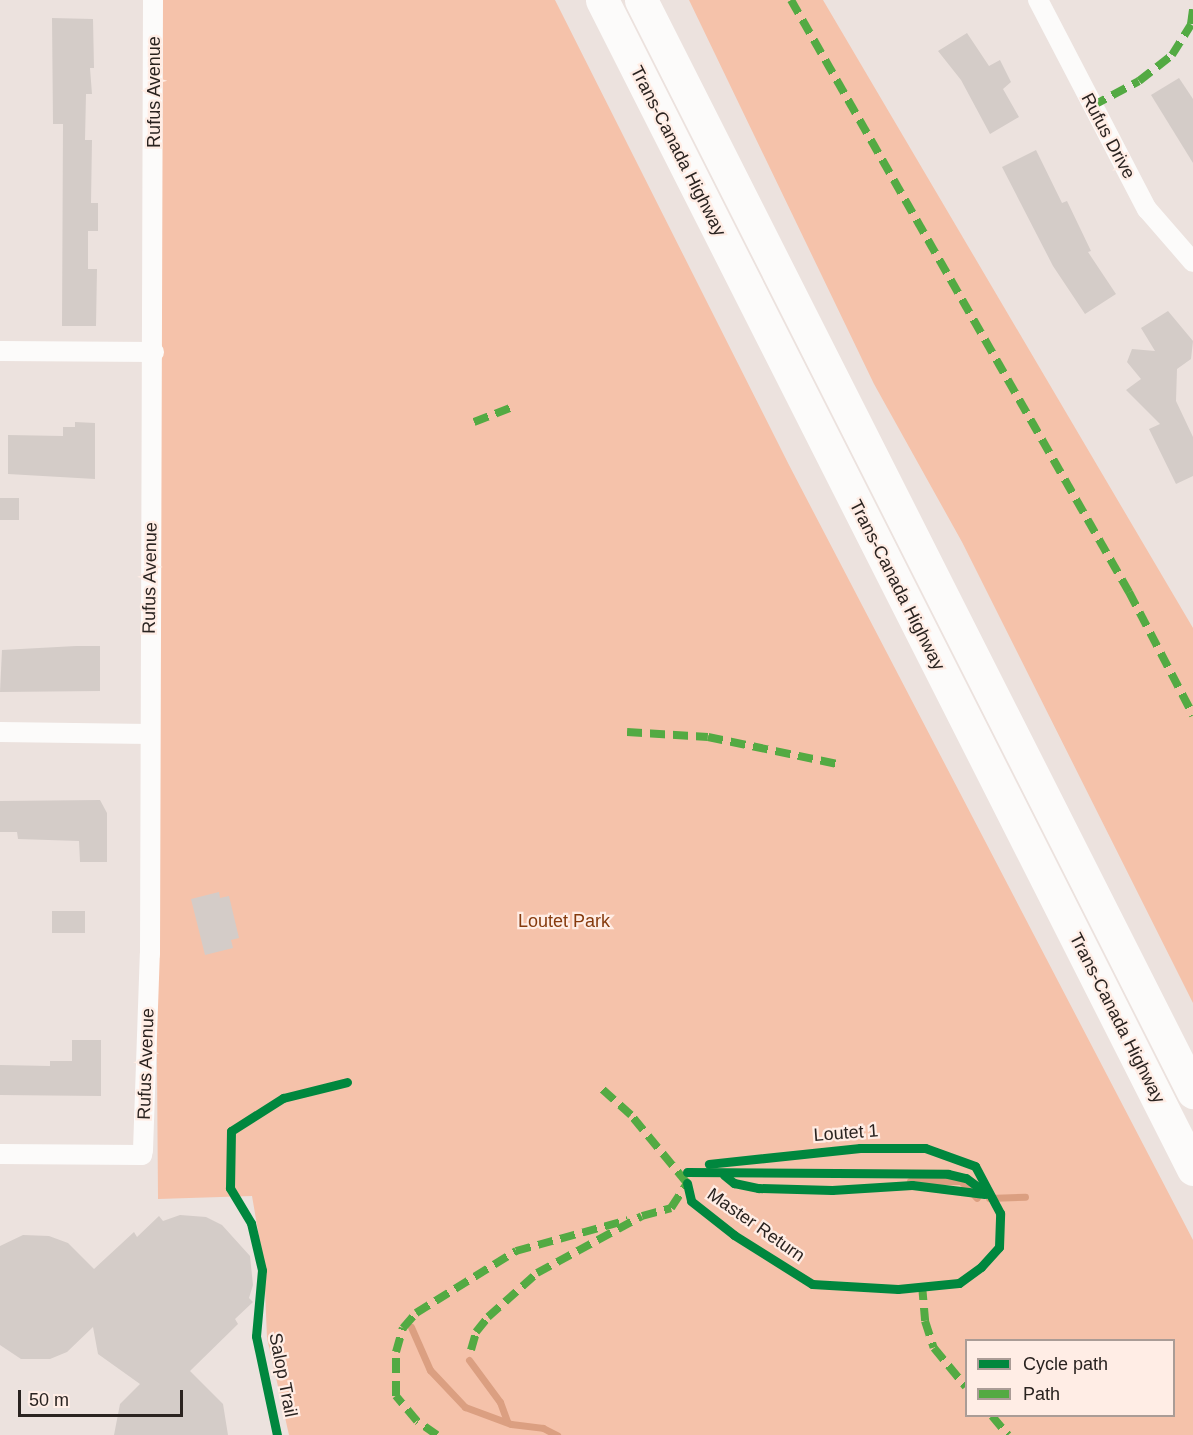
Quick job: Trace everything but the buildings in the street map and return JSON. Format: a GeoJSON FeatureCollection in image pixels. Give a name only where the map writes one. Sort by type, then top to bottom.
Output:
{"type":"FeatureCollection","features":[{"type":"Feature","properties":{"kind":"highway","name":"Trans-Canada Highway"},"geometry":{"type":"LineString","coordinates":[[602,0],[1193,1170]]}},
{"type":"Feature","properties":{"kind":"highway","name":"Trans-Canada Highway"},"geometry":{"type":"LineString","coordinates":[[641,0],[1193,1092]]}},
{"type":"Feature","properties":{"kind":"street","name":"Rufus Avenue"},"geometry":{"type":"LineString","coordinates":[[0,1154],[142,1155],[150,954],[149,734],[154,352],[153,0]]}},
{"type":"Feature","properties":{"kind":"street","name":"Rufus Drive"},"geometry":{"type":"LineString","coordinates":[[1038,0],[1147,209],[1193,262]]}},
{"type":"Feature","properties":{"kind":"street"},"geometry":{"type":"LineString","coordinates":[[0,351],[154,352]]}},
{"type":"Feature","properties":{"kind":"street"},"geometry":{"type":"LineString","coordinates":[[0,732],[149,734]]}},
{"type":"Feature","properties":{"kind":"green space","name":"Loutet Park"},"geometry":{"type":"Polygon","coordinates":[[[149,0],[555,0],[789,465],[1193,1240],[1193,1435],[289,1435],[267,1338],[264,1266],[252,1196],[158,1199],[149,0]]]}},
{"type":"Feature","properties":{"kind":"green space"},"geometry":{"type":"Polygon","coordinates":[[[689,0],[823,0],[1193,628],[1193,1003],[962,542],[874,384],[689,0]]]}},
{"type":"Feature","properties":{"kind":"waterway"},"geometry":{"type":"LineString","coordinates":[[910,1181],[961,1181],[977,1198]]}},
{"type":"Feature","properties":{"kind":"waterway"},"geometry":{"type":"LineString","coordinates":[[989,1198],[1025,1197]]}},
{"type":"Feature","properties":{"kind":"waterway"},"geometry":{"type":"LineString","coordinates":[[411,1327],[430,1370],[465,1407],[511,1424],[543,1428],[557,1435]]}},
{"type":"Feature","properties":{"kind":"waterway"},"geometry":{"type":"LineString","coordinates":[[469,1360],[500,1402],[507,1421]]}},
{"type":"Feature","properties":{"kind":"marked path"},"geometry":{"type":"LineString","coordinates":[[791,0],[1129,592],[1193,715]]}},
{"type":"Feature","properties":{"kind":"marked path"},"geometry":{"type":"LineString","coordinates":[[1092,106],[1139,81],[1172,55],[1191,24],[1193,9]]}},
{"type":"Feature","properties":{"kind":"marked path"},"geometry":{"type":"LineString","coordinates":[[474,422],[515,406]]}},
{"type":"Feature","properties":{"kind":"marked path"},"geometry":{"type":"LineString","coordinates":[[627,732],[708,737],[837,764]]}},
{"type":"Feature","properties":{"kind":"marked path"},"geometry":{"type":"LineString","coordinates":[[471,1350],[476,1332],[488,1317],[537,1273],[642,1216],[671,1208],[687,1183],[631,1115],[602,1089]]}},
{"type":"Feature","properties":{"kind":"marked path"},"geometry":{"type":"LineString","coordinates":[[437,1435],[417,1421],[396,1396],[396,1352],[403,1328],[416,1313],[516,1251],[628,1220]]}},
{"type":"Feature","properties":{"kind":"marked path"},"geometry":{"type":"LineString","coordinates":[[922,1285],[925,1321],[934,1348],[965,1386]]}},
{"type":"Feature","properties":{"kind":"marked path"},"geometry":{"type":"LineString","coordinates":[[993,1417],[1008,1435]]}},
{"type":"Feature","properties":{"kind":"cycle path","name":"Salop Trail"},"geometry":{"type":"LineString","coordinates":[[277,1435],[256,1336],[262,1270],[251,1223],[230,1188],[231,1131],[283,1098],[347,1082]]}},
{"type":"Feature","properties":{"kind":"cycle path","name":"Loutet 1"},"geometry":{"type":"LineString","coordinates":[[687,1183],[691,1201],[734,1235],[812,1284],[898,1289],[959,1283],[981,1267],[999,1247],[1000,1213],[975,1166],[925,1148],[860,1148],[709,1164]]}},
{"type":"Feature","properties":{"kind":"cycle path","name":"Master Return"},"geometry":{"type":"LineString","coordinates":[[687,1172],[948,1174],[966,1178],[987,1194]]}},
{"type":"Feature","properties":{"kind":"cycle path","name":"Master Return"},"geometry":{"type":"LineString","coordinates":[[724,1175],[734,1183],[758,1188],[832,1190],[912,1185],[984,1194]]}}]}
